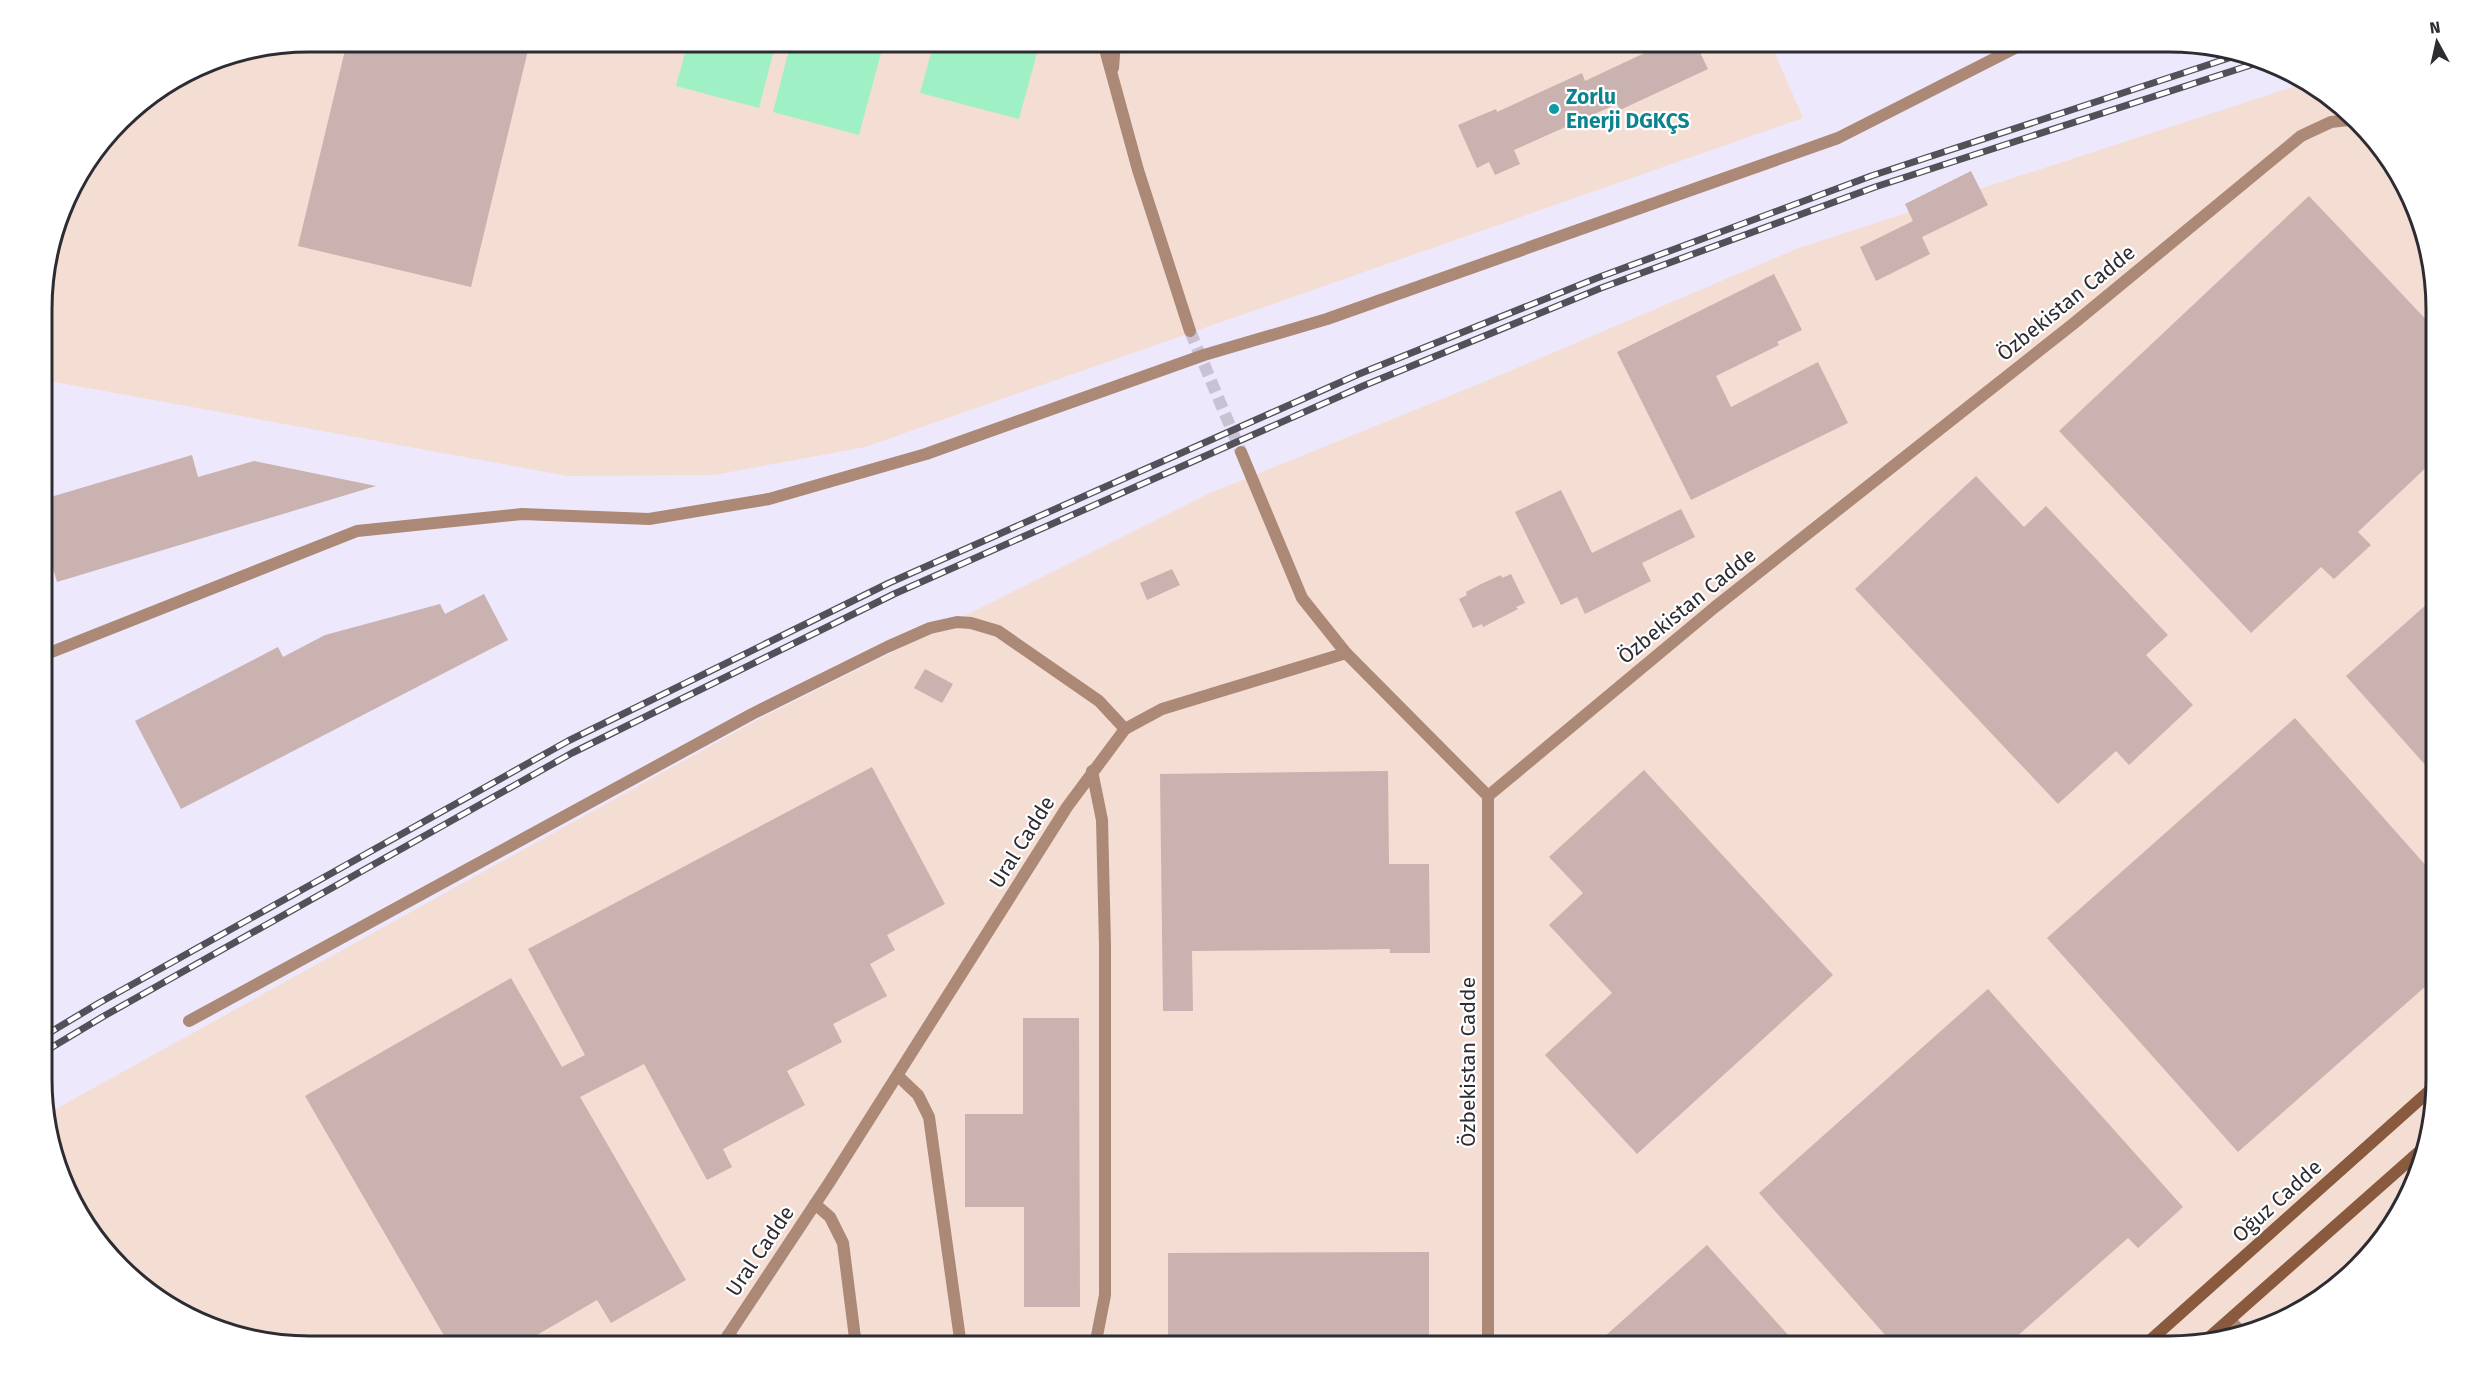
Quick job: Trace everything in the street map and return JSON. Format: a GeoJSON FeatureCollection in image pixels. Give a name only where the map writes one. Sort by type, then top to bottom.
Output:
{"type":"FeatureCollection","features":[{"type":"Feature","properties":{"kind":"street"},"geometry":{"type":"LineString","coordinates":[[1106,52],[1138,170],[1190,331]]}},
{"type":"Feature","properties":{"kind":"street"},"geometry":{"type":"LineString","coordinates":[[1113,73],[1116,52]]}},
{"type":"Feature","properties":{"kind":"street"},"geometry":{"type":"LineString","coordinates":[[52,652],[357,531],[522,514],[649,519],[769,499],[926,454],[1204,355],[1327,319],[1838,138],[2007,52]]}},
{"type":"Feature","properties":{"kind":"street","name":"Özbekistan Cadde"},"geometry":{"type":"LineString","coordinates":[[1488,1336],[1488,796],[1714,607],[2073,324],[2301,136],[2331,122],[2344,121]]}},
{"type":"Feature","properties":{"kind":"street"},"geometry":{"type":"LineString","coordinates":[[1240,452],[1302,598],[1346,653],[1488,796]]}},
{"type":"Feature","properties":{"kind":"street"},"geometry":{"type":"LineString","coordinates":[[189,1021],[752,714],[886,647],[930,628],[957,622],[978,624],[998,631],[1099,701],[1125,729]]}},
{"type":"Feature","properties":{"kind":"street","name":"Ural Cadde"},"geometry":{"type":"LineString","coordinates":[[728,1335],[898,1076],[1067,807],[1125,729],[1162,709],[1346,653]]}},
{"type":"Feature","properties":{"kind":"street"},"geometry":{"type":"LineString","coordinates":[[1092,771],[1102,820],[1105,945],[1105,1295],[1097,1336]]}},
{"type":"Feature","properties":{"kind":"street"},"geometry":{"type":"LineString","coordinates":[[898,1076],[918,1095],[929,1117],[960,1336]]}},
{"type":"Feature","properties":{"kind":"street","name":"Oğuz Cadde"},"geometry":{"type":"LineString","coordinates":[[2156,1336],[2426,1094]]}},
{"type":"Feature","properties":{"kind":"street"},"geometry":{"type":"LineString","coordinates":[[2217,1331],[2415,1156]]}},
{"type":"Feature","properties":{"kind":"street"},"geometry":{"type":"LineString","coordinates":[[815,1204],[830,1217],[843,1243],[855,1336]]}},
{"type":"Feature","properties":{"kind":"street"},"geometry":{"type":"LineString","coordinates":[[2230,1320],[2236,1327]]}},
{"type":"Feature","properties":{"kind":"shaded area"},"geometry":{"type":"Polygon","coordinates":[[[309,52],[1774,52],[1803,118],[865,447],[714,475],[568,476],[52,381],[52,309],[57,259],[72,211],[87,181],[116,140],[140,116],[181,87],[211,72],[243,61],[259,57],[309,52]]]}},
{"type":"Feature","properties":{"kind":"shaded area"},"geometry":{"type":"Polygon","coordinates":[[[2296,86],[2339,116],[2363,140],[2383,167],[2400,196],[2418,243],[2426,292],[2426,1096],[2418,1145],[2407,1177],[2392,1207],[2363,1248],[2339,1272],[2298,1301],[2268,1316],[2236,1327],[2220,1331],[2170,1336],[309,1336],[259,1331],[243,1327],[211,1316],[181,1301],[140,1272],[116,1248],[87,1207],[66,1161],[57,1129],[55,1110],[759,719],[1210,493],[1479,384],[1799,248],[2296,86]]]}},
{"type":"Feature","properties":{"kind":"green space"},"geometry":{"type":"Polygon","coordinates":[[[685,52],[773,52],[759,108],[676,86],[685,52]]]}},
{"type":"Feature","properties":{"kind":"green space"},"geometry":{"type":"Polygon","coordinates":[[[788,52],[881,52],[859,135],[773,112],[788,52]]]}},
{"type":"Feature","properties":{"kind":"green space"},"geometry":{"type":"Polygon","coordinates":[[[931,52],[1037,52],[1019,119],[920,93],[931,52]]]}},
{"type":"Feature","properties":{"kind":"building"},"geometry":{"type":"Polygon","coordinates":[[[345,52],[528,52],[471,287],[298,246],[345,52]]]}},
{"type":"Feature","properties":{"kind":"building"},"geometry":{"type":"Polygon","coordinates":[[[1647,52],[1700,52],[1708,69],[1620,110],[1617,104],[1514,150],[1520,164],[1495,175],[1489,162],[1477,168],[1458,125],[1496,109],[1497,112],[1582,73],[1585,81],[1647,52]]]}},
{"type":"Feature","properties":{"kind":"building"},"geometry":{"type":"Polygon","coordinates":[[[1971,171],[1988,205],[1922,237],[1930,254],[1876,281],[1860,247],[1913,221],[1905,204],[1971,171]]]}},
{"type":"Feature","properties":{"kind":"building"},"geometry":{"type":"Polygon","coordinates":[[[2309,196],[2426,319],[2426,467],[2358,532],[2371,545],[2334,579],[2321,567],[2251,633],[2059,431],[2309,196]]]}},
{"type":"Feature","properties":{"kind":"building"},"geometry":{"type":"Polygon","coordinates":[[[1774,274],[1802,330],[1777,342],[1779,345],[1716,376],[1731,407],[1818,362],[1848,423],[1691,500],[1617,352],[1774,274]]]}},
{"type":"Feature","properties":{"kind":"building"},"geometry":{"type":"Polygon","coordinates":[[[192,455],[198,477],[254,461],[376,486],[57,582],[52,565],[52,497],[192,455]]]}},
{"type":"Feature","properties":{"kind":"building"},"geometry":{"type":"Polygon","coordinates":[[[1976,476],[2024,527],[2046,506],[2168,635],[2146,655],[2193,705],[2129,765],[2116,751],[2058,804],[1855,589],[1976,476]]]}},
{"type":"Feature","properties":{"kind":"building"},"geometry":{"type":"Polygon","coordinates":[[[1561,490],[1592,553],[1681,509],[1695,537],[1642,563],[1651,581],[1585,614],[1577,597],[1561,605],[1515,512],[1561,490]]]}},
{"type":"Feature","properties":{"kind":"building"},"geometry":{"type":"Polygon","coordinates":[[[1172,569],[1180,585],[1147,600],[1140,583],[1172,569]]]}},
{"type":"Feature","properties":{"kind":"building"},"geometry":{"type":"Polygon","coordinates":[[[1511,574],[1525,603],[1483,627],[1482,624],[1473,628],[1459,599],[1467,595],[1466,592],[1481,584],[1501,575],[1502,578],[1511,574]]]}},
{"type":"Feature","properties":{"kind":"building"},"geometry":{"type":"Polygon","coordinates":[[[484,594],[508,640],[181,809],[135,721],[278,647],[283,657],[325,635],[440,604],[445,614],[484,594]]]}},
{"type":"Feature","properties":{"kind":"building"},"geometry":{"type":"Polygon","coordinates":[[[2426,605],[2426,766],[2346,676],[2426,605]]]}},
{"type":"Feature","properties":{"kind":"building"},"geometry":{"type":"Polygon","coordinates":[[[925,669],[953,684],[942,703],[914,688],[925,669]]]}},
{"type":"Feature","properties":{"kind":"building"},"geometry":{"type":"Polygon","coordinates":[[[2295,718],[2426,866],[2426,986],[2238,1152],[2047,938],[2295,718]]]}},
{"type":"Feature","properties":{"kind":"building"},"geometry":{"type":"Polygon","coordinates":[[[872,767],[945,904],[887,935],[895,950],[870,964],[887,996],[833,1024],[842,1042],[787,1071],[805,1105],[723,1149],[732,1167],[707,1180],[644,1064],[580,1097],[686,1280],[611,1323],[597,1300],[535,1336],[444,1336],[305,1096],[511,978],[562,1067],[585,1055],[528,949],[872,767]]]}},
{"type":"Feature","properties":{"kind":"building"},"geometry":{"type":"Polygon","coordinates":[[[1644,770],[1833,975],[1637,1154],[1545,1055],[1612,993],[1549,925],[1583,893],[1549,857],[1644,770]]]}},
{"type":"Feature","properties":{"kind":"building"},"geometry":{"type":"Polygon","coordinates":[[[1388,771],[1389,864],[1429,864],[1430,953],[1390,953],[1390,949],[1192,951],[1193,1011],[1163,1011],[1160,774],[1388,771]]]}},
{"type":"Feature","properties":{"kind":"building"},"geometry":{"type":"Polygon","coordinates":[[[1988,989],[2183,1207],[2138,1248],[2128,1238],[2017,1336],[1886,1336],[1759,1193],[1988,989]]]}},
{"type":"Feature","properties":{"kind":"building"},"geometry":{"type":"Polygon","coordinates":[[[1023,1018],[1079,1018],[1080,1307],[1024,1307],[1024,1207],[965,1207],[965,1114],[1023,1114],[1023,1018]]]}},
{"type":"Feature","properties":{"kind":"building"},"geometry":{"type":"Polygon","coordinates":[[[1707,1245],[1789,1336],[1605,1336],[1707,1245]]]}},
{"type":"Feature","properties":{"kind":"building"},"geometry":{"type":"Polygon","coordinates":[[[1429,1252],[1429,1336],[1168,1336],[1168,1253],[1429,1252]]]}},
{"type":"Feature","properties":{"kind":"tunnel"},"geometry":{"type":"LineString","coordinates":[[1190,331],[1241,452]]}},
{"type":"Feature","properties":{"kind":"railway"},"geometry":{"type":"LineString","coordinates":[[52,1031],[568,741],[889,583],[1359,374],[1597,278],[1871,176],[2227,59]]}},
{"type":"Feature","properties":{"kind":"railway"},"geometry":{"type":"LineString","coordinates":[[52,1047],[572,753],[894,594],[1363,386],[1601,288],[1875,187],[2250,65]]}},
{"type":"Feature","properties":{"kind":"place","name":"Zorlu Enerji DGKÇS"},"geometry":{"type":"Point","coordinates":[1554,109]}}]}
